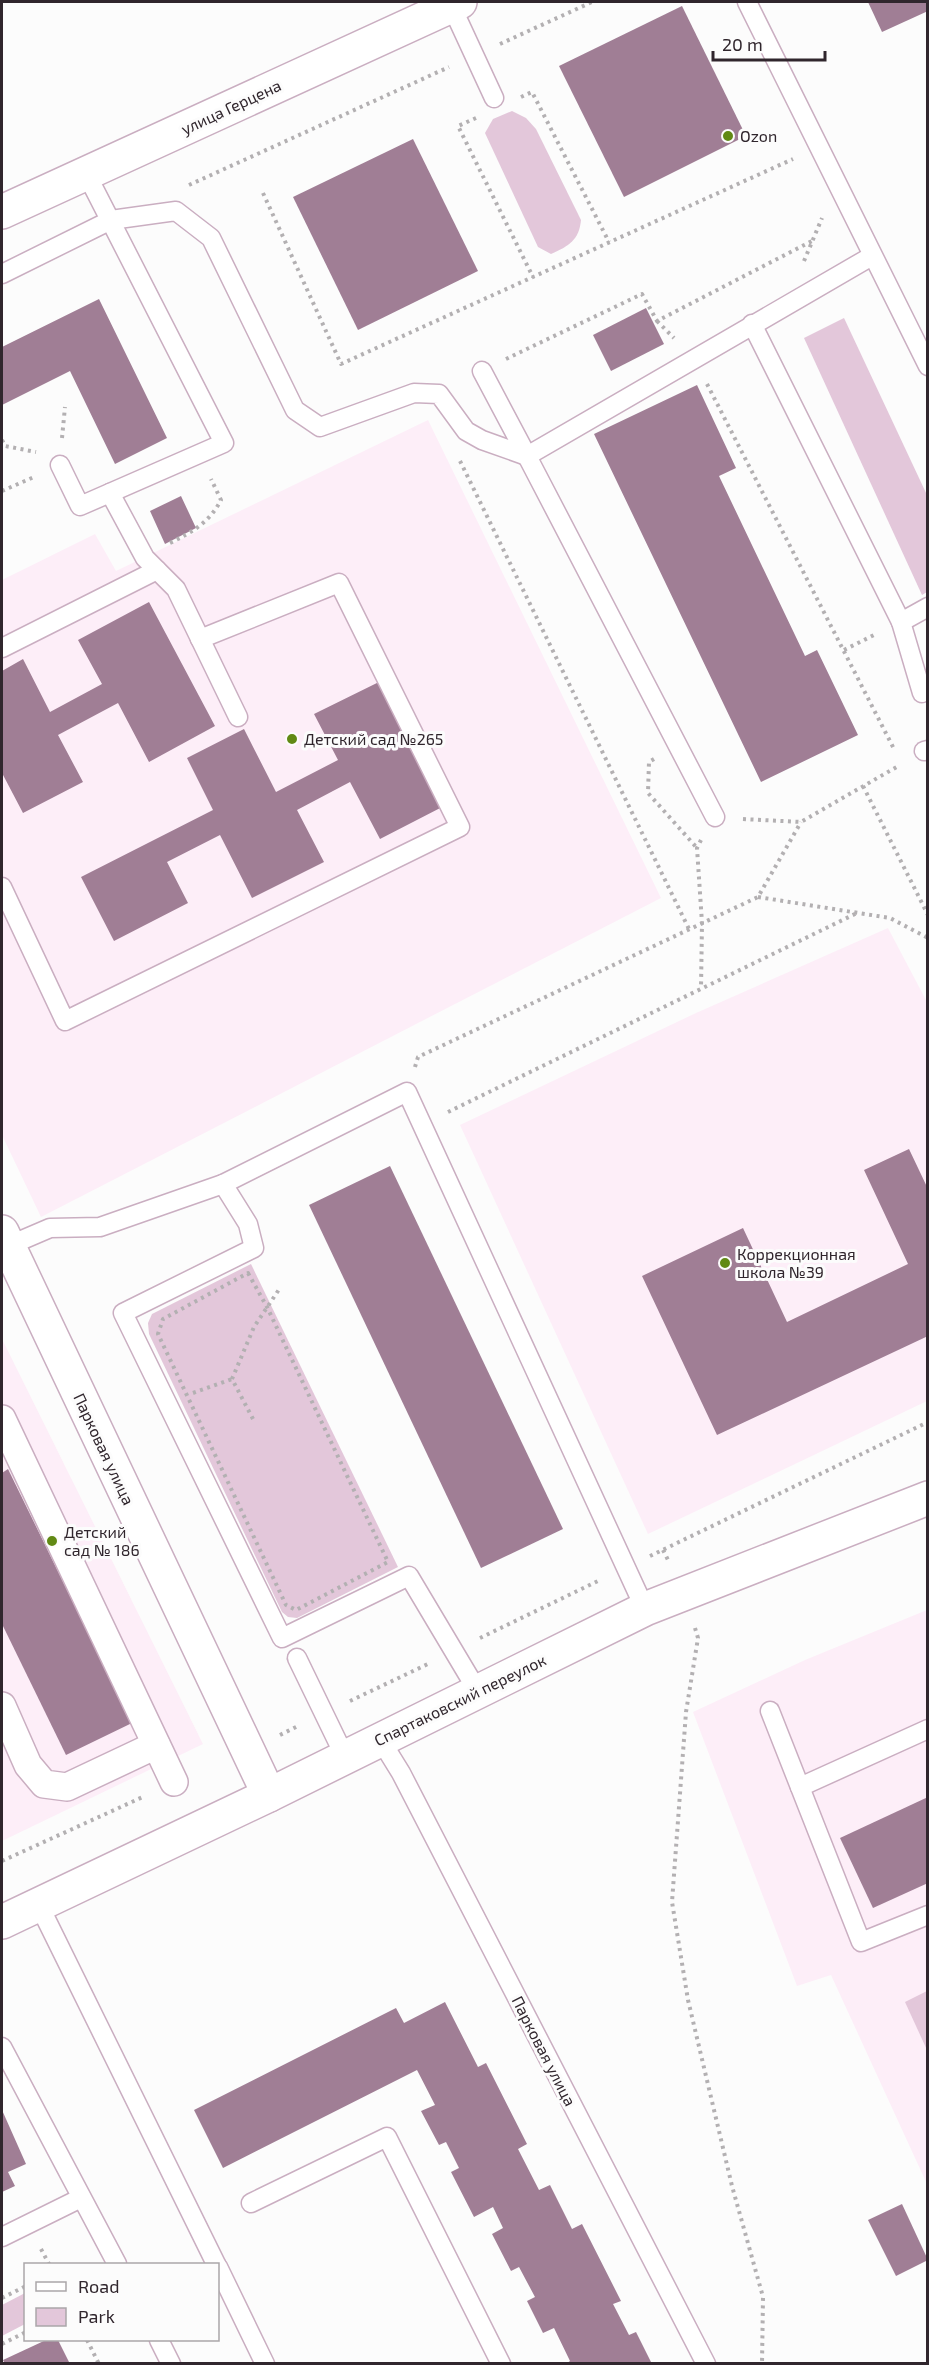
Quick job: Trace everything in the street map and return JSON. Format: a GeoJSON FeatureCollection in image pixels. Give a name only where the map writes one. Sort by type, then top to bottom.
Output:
{"type":"FeatureCollection","features":[{"type":"Feature","properties":{"kind":"street","name":"улица Герцена"},"geometry":{"type":"LineString","coordinates":[[2,212],[455,3]]}},
{"type":"Feature","properties":{"kind":"street","name":"Парковая улица"},"geometry":{"type":"LineString","coordinates":[[5,1239],[269,1795]]}},
{"type":"Feature","properties":{"kind":"street"},"geometry":{"type":"LineString","coordinates":[[2,1419],[174,1782]]}},
{"type":"Feature","properties":{"kind":"street","name":"Спартаковский переулок"},"geometry":{"type":"LineString","coordinates":[[2,1922],[269,1795],[477,1690],[645,1609],[927,1498]]}},
{"type":"Feature","properties":{"kind":"street"},"geometry":{"type":"LineString","coordinates":[[2,1706],[28,1765],[44,1784],[67,1787],[156,1745]]}},
{"type":"Feature","properties":{"kind":"lane"},"geometry":{"type":"LineString","coordinates":[[747,2],[927,366]]}},
{"type":"Feature","properties":{"kind":"lane"},"geometry":{"type":"LineString","coordinates":[[455,3],[474,55],[503,100]]}},
{"type":"Feature","properties":{"kind":"lane"},"geometry":{"type":"LineString","coordinates":[[60,465],[80,506],[224,443],[86,173]]}},
{"type":"Feature","properties":{"kind":"lane"},"geometry":{"type":"LineString","coordinates":[[2,274],[111,220],[176,211],[212,238],[295,410],[320,427],[414,393],[439,394],[466,431],[482,440],[527,456],[872,256]]}},
{"type":"Feature","properties":{"kind":"lane"},"geometry":{"type":"LineString","coordinates":[[752,324],[901,622],[922,693]]}},
{"type":"Feature","properties":{"kind":"lane"},"geometry":{"type":"LineString","coordinates":[[482,371],[715,817]]}},
{"type":"Feature","properties":{"kind":"lane"},"geometry":{"type":"LineString","coordinates":[[110,493],[143,554],[176,589],[238,717]]}},
{"type":"Feature","properties":{"kind":"lane"},"geometry":{"type":"LineString","coordinates":[[2,648],[157,570]]}},
{"type":"Feature","properties":{"kind":"lane"},"geometry":{"type":"LineString","coordinates":[[2,887],[65,1021],[460,827],[339,583],[200,639]]}},
{"type":"Feature","properties":{"kind":"lane"},"geometry":{"type":"LineString","coordinates":[[901,622],[927,607]]}},
{"type":"Feature","properties":{"kind":"lane"},"geometry":{"type":"LineString","coordinates":[[5,1239],[50,1228],[100,1227],[223,1184],[407,1092],[645,1609]]}},
{"type":"Feature","properties":{"kind":"lane"},"geometry":{"type":"LineString","coordinates":[[223,1184],[248,1224],[254,1248],[123,1313],[282,1638],[408,1576],[477,1690]]}},
{"type":"Feature","properties":{"kind":"lane"},"geometry":{"type":"LineString","coordinates":[[297,1659],[345,1757]]}},
{"type":"Feature","properties":{"kind":"lane"},"geometry":{"type":"LineString","coordinates":[[770,1711],[861,1942],[927,1915]]}},
{"type":"Feature","properties":{"kind":"lane"},"geometry":{"type":"LineString","coordinates":[[800,1787],[927,1729]]}},
{"type":"Feature","properties":{"kind":"lane","name":"Парковая улица"},"geometry":{"type":"LineString","coordinates":[[380,1739],[401,1773],[706,2364]]}},
{"type":"Feature","properties":{"kind":"lane"},"geometry":{"type":"LineString","coordinates":[[39,1905],[216,2263]]}},
{"type":"Feature","properties":{"kind":"lane"},"geometry":{"type":"LineString","coordinates":[[2,2047],[116,2263]]}},
{"type":"Feature","properties":{"kind":"lane"},"geometry":{"type":"LineString","coordinates":[[251,2203],[387,2137],[501,2364]]}},
{"type":"Feature","properties":{"kind":"lane"},"geometry":{"type":"LineString","coordinates":[[2,2237],[81,2198]]}},
{"type":"Feature","properties":{"kind":"lane"},"geometry":{"type":"LineString","coordinates":[[219,2270],[265,2364]]}},
{"type":"Feature","properties":{"kind":"lane"},"geometry":{"type":"LineString","coordinates":[[160,2341],[171,2364]]}},
{"type":"Feature","properties":{"kind":"path"},"geometry":{"type":"LineString","coordinates":[[186,186],[592,2]]}},
{"type":"Feature","properties":{"kind":"path"},"geometry":{"type":"LineString","coordinates":[[503,100],[532,92],[609,242]]}},
{"type":"Feature","properties":{"kind":"path"},"geometry":{"type":"LineString","coordinates":[[479,116],[458,126],[533,277]]}},
{"type":"Feature","properties":{"kind":"path"},"geometry":{"type":"LineString","coordinates":[[262,193],[341,364],[818,147]]}},
{"type":"Feature","properties":{"kind":"path"},"geometry":{"type":"LineString","coordinates":[[786,305],[836,184]]}},
{"type":"Feature","properties":{"kind":"path"},"geometry":{"type":"LineString","coordinates":[[482,371],[642,294],[657,321],[812,241]]}},
{"type":"Feature","properties":{"kind":"path"},"geometry":{"type":"LineString","coordinates":[[703,376],[902,764],[801,822],[758,897]]}},
{"type":"Feature","properties":{"kind":"path"},"geometry":{"type":"LineString","coordinates":[[2,440],[3,447],[35,451],[60,465]]}},
{"type":"Feature","properties":{"kind":"path"},"geometry":{"type":"LineString","coordinates":[[458,458],[689,929]]}},
{"type":"Feature","properties":{"kind":"path"},"geometry":{"type":"LineString","coordinates":[[2,491],[60,465]]}},
{"type":"Feature","properties":{"kind":"path"},"geometry":{"type":"LineString","coordinates":[[143,554],[197,530],[213,514],[221,500]]}},
{"type":"Feature","properties":{"kind":"path"},"geometry":{"type":"LineString","coordinates":[[676,742],[649,762],[648,793],[697,848]]}},
{"type":"Feature","properties":{"kind":"path"},"geometry":{"type":"LineString","coordinates":[[863,786],[927,915]]}},
{"type":"Feature","properties":{"kind":"path"},"geometry":{"type":"LineString","coordinates":[[701,988],[702,923],[697,848],[715,817],[801,822]]}},
{"type":"Feature","properties":{"kind":"path"},"geometry":{"type":"LineString","coordinates":[[407,1092],[418,1057],[758,897],[890,918],[927,938]]}},
{"type":"Feature","properties":{"kind":"path"},"geometry":{"type":"LineString","coordinates":[[422,1125],[857,912]]}},
{"type":"Feature","properties":{"kind":"path"},"geometry":{"type":"LineString","coordinates":[[248,1273],[267,1307],[388,1562],[296,1610],[286,1605],[186,1395],[158,1334],[163,1319],[248,1273]]}},
{"type":"Feature","properties":{"kind":"path"},"geometry":{"type":"LineString","coordinates":[[186,1395],[232,1379],[254,1327],[280,1288]]}},
{"type":"Feature","properties":{"kind":"path"},"geometry":{"type":"LineString","coordinates":[[232,1379],[253,1419]]}},
{"type":"Feature","properties":{"kind":"path"},"geometry":{"type":"LineString","coordinates":[[663,1550],[683,1593],[698,1638],[686,1712],[672,1902],[688,2000],[732,2186],[763,2297],[762,2364]]}},
{"type":"Feature","properties":{"kind":"path"},"geometry":{"type":"LineString","coordinates":[[2,2298],[24,2287]]}},
{"type":"Feature","properties":{"kind":"path"},"geometry":{"type":"LineString","coordinates":[[2,2344],[24,2333]]}},
{"type":"Feature","properties":{"kind":"path"},"geometry":{"type":"LineString","coordinates":[[88,2341],[99,2364]]}},
{"type":"Feature","properties":{"kind":"shaded area","name":"Детский сад №265"},"geometry":{"type":"Polygon","coordinates":[[[428,420],[661,898],[41,1217],[2,1135],[2,580],[95,534],[116,571],[428,420]]]}},
{"type":"Feature","properties":{"kind":"shaded area","name":"Коррекционная школа №39"},"geometry":{"type":"Polygon","coordinates":[[[888,928],[927,1002],[927,1401],[648,1534],[460,1125],[696,1013],[888,928]]]}},
{"type":"Feature","properties":{"kind":"shaded area","name":"Детский сад № 186"},"geometry":{"type":"Polygon","coordinates":[[[2,1339],[203,1744],[2,1841],[2,1339]]]}},
{"type":"Feature","properties":{"kind":"shaded area"},"geometry":{"type":"Polygon","coordinates":[[[927,1610],[927,2184],[831,1975],[797,1986],[693,1712],[805,1660],[927,1610]]]}},
{"type":"Feature","properties":{"kind":"green space"},"geometry":{"type":"Polygon","coordinates":[[[512,111],[526,118],[536,129],[581,220],[578,233],[572,241],[551,254],[538,247],[485,133],[493,119],[512,111]]]}},
{"type":"Feature","properties":{"kind":"green space"},"geometry":{"type":"Polygon","coordinates":[[[844,318],[927,495],[927,592],[922,595],[804,338],[844,318]]]}},
{"type":"Feature","properties":{"kind":"green space"},"geometry":{"type":"Polygon","coordinates":[[[251,1264],[398,1567],[297,1618],[288,1617],[282,1612],[149,1334],[148,1323],[152,1314],[251,1264]]]}},
{"type":"Feature","properties":{"kind":"green space"},"geometry":{"type":"Polygon","coordinates":[[[927,1991],[927,2050],[905,2002],[927,1991]]]}},
{"type":"Feature","properties":{"kind":"green space"},"geometry":{"type":"Polygon","coordinates":[[[24,2294],[24,2325],[2,2336],[2,2305],[24,2294]]]}},
{"type":"Feature","properties":{"kind":"building"},"geometry":{"type":"Polygon","coordinates":[[[868,2],[928,2],[928,11],[882,32],[868,2]]]}},
{"type":"Feature","properties":{"kind":"building"},"geometry":{"type":"Polygon","coordinates":[[[682,6],[746,136],[624,197],[559,66],[682,6]]]}},
{"type":"Feature","properties":{"kind":"building"},"geometry":{"type":"Polygon","coordinates":[[[413,139],[478,271],[358,330],[293,197],[413,139]]]}},
{"type":"Feature","properties":{"kind":"building"},"geometry":{"type":"Polygon","coordinates":[[[99,299],[167,438],[115,464],[70,371],[2,405],[2,347],[99,299]]]}},
{"type":"Feature","properties":{"kind":"building"},"geometry":{"type":"Polygon","coordinates":[[[646,308],[664,344],[611,371],[593,335],[646,308]]]}},
{"type":"Feature","properties":{"kind":"building"},"geometry":{"type":"Polygon","coordinates":[[[697,385],[736,468],[719,476],[805,656],[817,650],[858,735],[761,782],[594,434],[697,385]]]}},
{"type":"Feature","properties":{"kind":"building"},"geometry":{"type":"Polygon","coordinates":[[[181,496],[196,528],[165,544],[150,511],[181,496]]]}},
{"type":"Feature","properties":{"kind":"building"},"geometry":{"type":"Polygon","coordinates":[[[149,602],[215,726],[149,762],[118,703],[58,735],[83,782],[23,813],[2,773],[2,671],[23,659],[50,712],[102,684],[78,640],[149,602]]]}},
{"type":"Feature","properties":{"kind":"building"},"geometry":{"type":"Polygon","coordinates":[[[383,680],[446,805],[380,839],[350,782],[297,810],[324,862],[252,898],[220,835],[167,862],[188,903],[114,941],[81,877],[213,810],[187,758],[244,729],[276,792],[338,760],[314,714],[383,680]]]}},
{"type":"Feature","properties":{"kind":"building"},"geometry":{"type":"Polygon","coordinates":[[[909,1149],[928,1189],[928,1336],[717,1435],[642,1276],[743,1228],[787,1322],[908,1264],[864,1170],[909,1149]]]}},
{"type":"Feature","properties":{"kind":"building"},"geometry":{"type":"Polygon","coordinates":[[[390,1166],[563,1529],[481,1568],[309,1205],[390,1166]]]}},
{"type":"Feature","properties":{"kind":"building"},"geometry":{"type":"Polygon","coordinates":[[[8,1469],[132,1723],[66,1755],[2,1624],[2,1473],[8,1469]]]}},
{"type":"Feature","properties":{"kind":"building"},"geometry":{"type":"Polygon","coordinates":[[[928,1797],[928,1883],[873,1908],[840,1838],[928,1797]]]}},
{"type":"Feature","properties":{"kind":"building"},"geometry":{"type":"Polygon","coordinates":[[[445,2002],[478,2067],[486,2063],[527,2144],[518,2149],[539,2190],[550,2185],[572,2229],[582,2224],[621,2301],[613,2304],[629,2335],[636,2332],[652,2364],[566,2364],[570,2361],[554,2328],[543,2333],[527,2301],[535,2297],[519,2267],[511,2271],[492,2234],[503,2228],[493,2207],[474,2217],[451,2172],[459,2168],[446,2142],[439,2145],[421,2111],[435,2105],[417,2070],[223,2168],[194,2110],[396,2008],[404,2023],[445,2002]]]}},
{"type":"Feature","properties":{"kind":"building"},"geometry":{"type":"Polygon","coordinates":[[[2,2110],[26,2164],[8,2172],[15,2186],[2,2192],[2,2110]]]}},
{"type":"Feature","properties":{"kind":"building"},"geometry":{"type":"Polygon","coordinates":[[[902,2204],[928,2260],[896,2276],[868,2220],[902,2204]]]}},
{"type":"Feature","properties":{"kind":"building"},"geometry":{"type":"Polygon","coordinates":[[[44,2341],[58,2341],[70,2364],[5,2364],[3,2360],[44,2341]]]}},
{"type":"Feature","properties":{"kind":"place","name":"Ozon"},"geometry":{"type":"Point","coordinates":[728,136]}},
{"type":"Feature","properties":{"kind":"place","name":"Детский сад №265"},"geometry":{"type":"Point","coordinates":[292,739]}},
{"type":"Feature","properties":{"kind":"place","name":"Коррекционная школа №39"},"geometry":{"type":"Point","coordinates":[725,1263]}},
{"type":"Feature","properties":{"kind":"place","name":"Детский сад № 186"},"geometry":{"type":"Point","coordinates":[52,1541]}}]}
